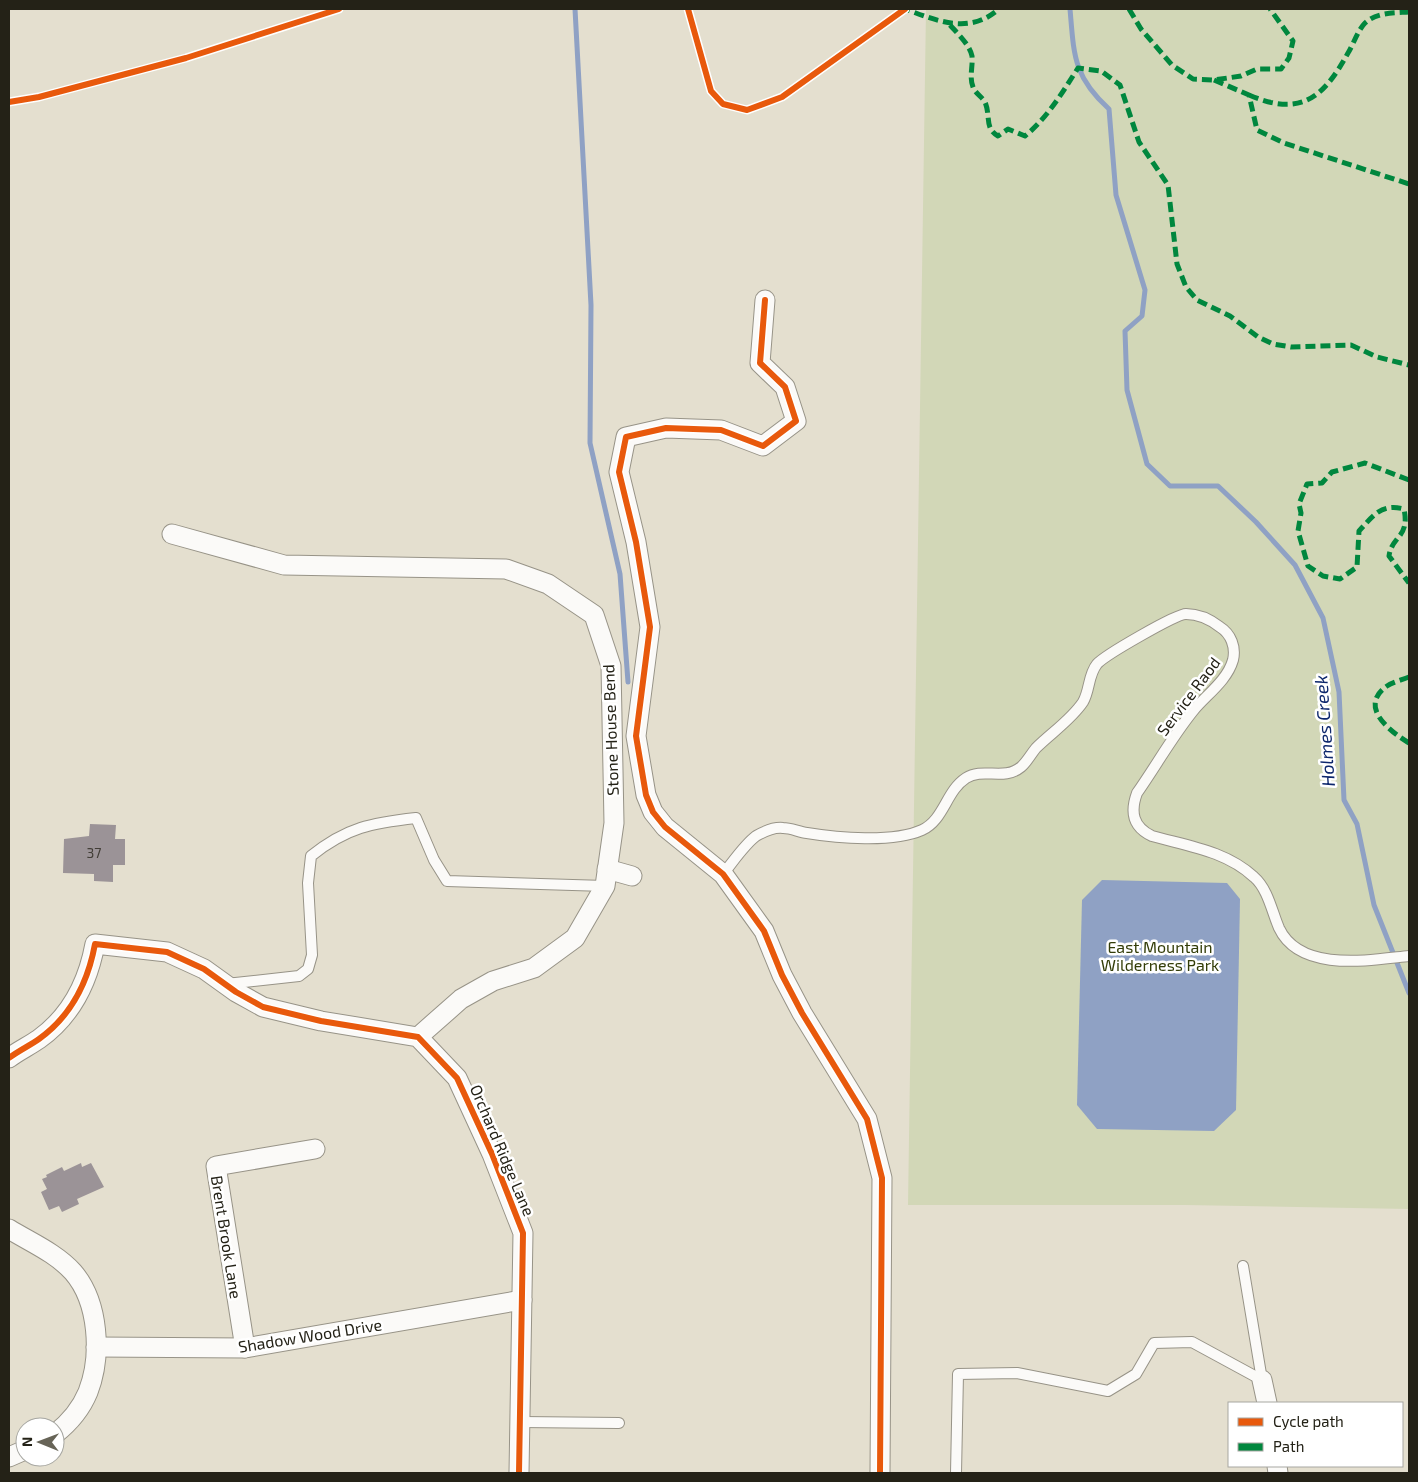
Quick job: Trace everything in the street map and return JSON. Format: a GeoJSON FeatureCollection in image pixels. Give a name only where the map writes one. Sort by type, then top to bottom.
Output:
{"type":"FeatureCollection","features":[{"type":"Feature","properties":{"kind":"street"},"geometry":{"type":"LineString","coordinates":[[765,300],[760,363],[785,387],[796,420],[763,446],[721,430],[666,428],[626,437],[619,472],[636,542],[650,627],[636,736],[646,795],[653,812],[665,827],[723,874],[764,931],[782,975],[802,1013],[866,1119],[882,1178],[880,1473]]}},
{"type":"Feature","properties":{"kind":"street","name":"Stone House Bend"},"geometry":{"type":"LineString","coordinates":[[172,534],[284,565],[506,569],[548,584],[594,614],[611,666],[614,823],[606,877],[575,938],[534,968],[493,981],[461,998],[418,1037]]}},
{"type":"Feature","properties":{"kind":"street"},"geometry":{"type":"LineString","coordinates":[[606,877],[632,876]]}},
{"type":"Feature","properties":{"kind":"street"},"geometry":{"type":"LineString","coordinates":[[9,1058],[50,1030],[71,1006],[87,977],[95,944],[167,952],[204,969],[225,984],[263,1006],[321,1021],[418,1037]]}},
{"type":"Feature","properties":{"kind":"street","name":"Orchard Ridge Lane"},"geometry":{"type":"LineString","coordinates":[[418,1037],[456,1078],[492,1154],[523,1233],[519,1473]]}},
{"type":"Feature","properties":{"kind":"street","name":"Brent Brook Lane"},"geometry":{"type":"LineString","coordinates":[[245,1348],[216,1166],[315,1149]]}},
{"type":"Feature","properties":{"kind":"street"},"geometry":{"type":"LineString","coordinates":[[9,1229],[64,1263],[80,1281],[91,1310],[96,1347],[88,1393],[74,1416],[65,1425]]}},
{"type":"Feature","properties":{"kind":"street","name":"Shadow Wood Drive"},"geometry":{"type":"LineString","coordinates":[[96,1347],[245,1348],[522,1300]]}},
{"type":"Feature","properties":{"kind":"street"},"geometry":{"type":"LineString","coordinates":[[1262,1380],[1267,1402]]}},
{"type":"Feature","properties":{"kind":"lane","name":"Service Raod"},"geometry":{"type":"LineString","coordinates":[[723,874],[755,837],[771,829],[784,828],[804,833],[848,838],[876,838],[921,831],[934,822],[955,788],[966,777],[978,774],[1006,775],[1023,765],[1083,701],[1091,675],[1099,661],[1169,618],[1184,614],[1210,620],[1223,629],[1230,636],[1234,648],[1233,659],[1216,688],[1183,724],[1137,793],[1133,804],[1135,822],[1144,833],[1216,853],[1246,870],[1256,878],[1262,887],[1280,930],[1287,940],[1296,948],[1310,955],[1328,960],[1378,960],[1409,956]]}},
{"type":"Feature","properties":{"kind":"lane"},"geometry":{"type":"LineString","coordinates":[[225,984],[298,976],[308,969],[312,955],[308,883],[311,856],[330,840],[373,823],[416,818],[434,860],[447,881],[606,877]]}},
{"type":"Feature","properties":{"kind":"lane"},"geometry":{"type":"LineString","coordinates":[[1244,1266],[1262,1380]]}},
{"type":"Feature","properties":{"kind":"lane"},"geometry":{"type":"LineString","coordinates":[[956,1473],[958,1374],[1017,1373],[1108,1391],[1136,1374],[1154,1343],[1192,1342],[1262,1380]]}},
{"type":"Feature","properties":{"kind":"lane"},"geometry":{"type":"LineString","coordinates":[[521,1422],[619,1423]]}},
{"type":"Feature","properties":{"kind":"green space","name":"East Mountain Wilderness Park"},"geometry":{"type":"Polygon","coordinates":[[[926,9],[1409,9],[1409,1209],[1185,1205],[908,1205],[926,9]]]}},
{"type":"Feature","properties":{"kind":"water"},"geometry":{"type":"Polygon","coordinates":[[[1102,880],[1227,883],[1240,899],[1236,1110],[1214,1131],[1097,1129],[1077,1105],[1082,900],[1102,880]]]}},
{"type":"Feature","properties":{"kind":"building"},"geometry":{"type":"Polygon","coordinates":[[[90,824],[116,825],[115,839],[125,839],[125,865],[113,865],[113,882],[94,881],[94,874],[63,873],[64,839],[89,836],[90,824]]]}},
{"type":"Feature","properties":{"kind":"building"},"geometry":{"type":"Polygon","coordinates":[[[81,1163],[82,1167],[91,1163],[104,1187],[77,1199],[79,1204],[62,1212],[59,1206],[49,1210],[41,1192],[47,1189],[42,1179],[62,1167],[64,1171],[81,1163]]]}},
{"type":"Feature","properties":{"kind":"waterway"},"geometry":{"type":"LineString","coordinates":[[575,9],[591,305],[590,443],[620,574],[628,682]]}},
{"type":"Feature","properties":{"kind":"waterway","name":"Holmes Creek"},"geometry":{"type":"LineString","coordinates":[[1070,9],[1075,52],[1082,75],[1088,86],[1109,109],[1116,195],[1145,290],[1142,316],[1125,331],[1127,390],[1147,464],[1170,486],[1218,486],[1256,522],[1295,565],[1323,618],[1339,692],[1344,800],[1357,824],[1374,905],[1409,993]]}},
{"type":"Feature","properties":{"kind":"marked path"},"geometry":{"type":"LineString","coordinates":[[901,12],[905,9],[929,18],[965,24],[988,17],[999,9]]}},
{"type":"Feature","properties":{"kind":"marked path"},"geometry":{"type":"LineString","coordinates":[[1129,9],[1141,29],[1172,65],[1193,79],[1214,80],[1241,76],[1257,69],[1281,69],[1289,58],[1293,41],[1270,9]]}},
{"type":"Feature","properties":{"kind":"marked path"},"geometry":{"type":"LineString","coordinates":[[1249,95],[1282,104],[1296,104],[1308,100],[1319,92],[1339,69],[1365,23],[1380,15],[1409,12]]}},
{"type":"Feature","properties":{"kind":"marked path"},"geometry":{"type":"LineString","coordinates":[[950,25],[963,39],[971,52],[971,79],[973,87],[985,102],[989,125],[998,136],[1008,129],[1025,136],[1048,113],[1078,68],[1101,71],[1120,85],[1139,142],[1168,185],[1177,264],[1186,287],[1197,300],[1230,316],[1258,337],[1273,344],[1291,347],[1351,345],[1377,357],[1409,365]]}},
{"type":"Feature","properties":{"kind":"marked path"},"geometry":{"type":"LineString","coordinates":[[1214,80],[1249,95],[1257,130],[1284,143],[1409,184]]}},
{"type":"Feature","properties":{"kind":"marked path"},"geometry":{"type":"LineString","coordinates":[[1409,480],[1365,463],[1332,472],[1322,483],[1307,484],[1299,504],[1301,513],[1298,531],[1308,566],[1323,576],[1340,579],[1357,567],[1359,531],[1373,516],[1383,509],[1404,509],[1405,526],[1393,544],[1389,556],[1409,583]]}},
{"type":"Feature","properties":{"kind":"marked path"},"geometry":{"type":"LineString","coordinates":[[1409,677],[1387,686],[1379,694],[1375,702],[1376,710],[1386,726],[1409,743]]}},
{"type":"Feature","properties":{"kind":"cycle path"},"geometry":{"type":"LineString","coordinates":[[9,102],[39,97],[186,58],[339,9]]}},
{"type":"Feature","properties":{"kind":"cycle path"},"geometry":{"type":"LineString","coordinates":[[688,9],[711,91],[723,104],[747,110],[782,97],[905,9]]}},
{"type":"Feature","properties":{"kind":"cycle path"},"geometry":{"type":"LineString","coordinates":[[765,300],[760,363],[785,387],[796,421],[763,446],[721,430],[666,428],[626,437],[619,472],[636,542],[650,627],[636,736],[646,795],[653,812],[665,827],[723,874],[764,931],[782,975],[802,1013],[867,1119],[882,1178],[880,1473]]}},
{"type":"Feature","properties":{"kind":"cycle path"},"geometry":{"type":"LineString","coordinates":[[9,1058],[39,1039],[69,1009],[83,985],[95,944],[167,952],[204,969],[236,992],[263,1007],[321,1021],[418,1037],[457,1078],[492,1154],[523,1233],[519,1473]]}}]}
